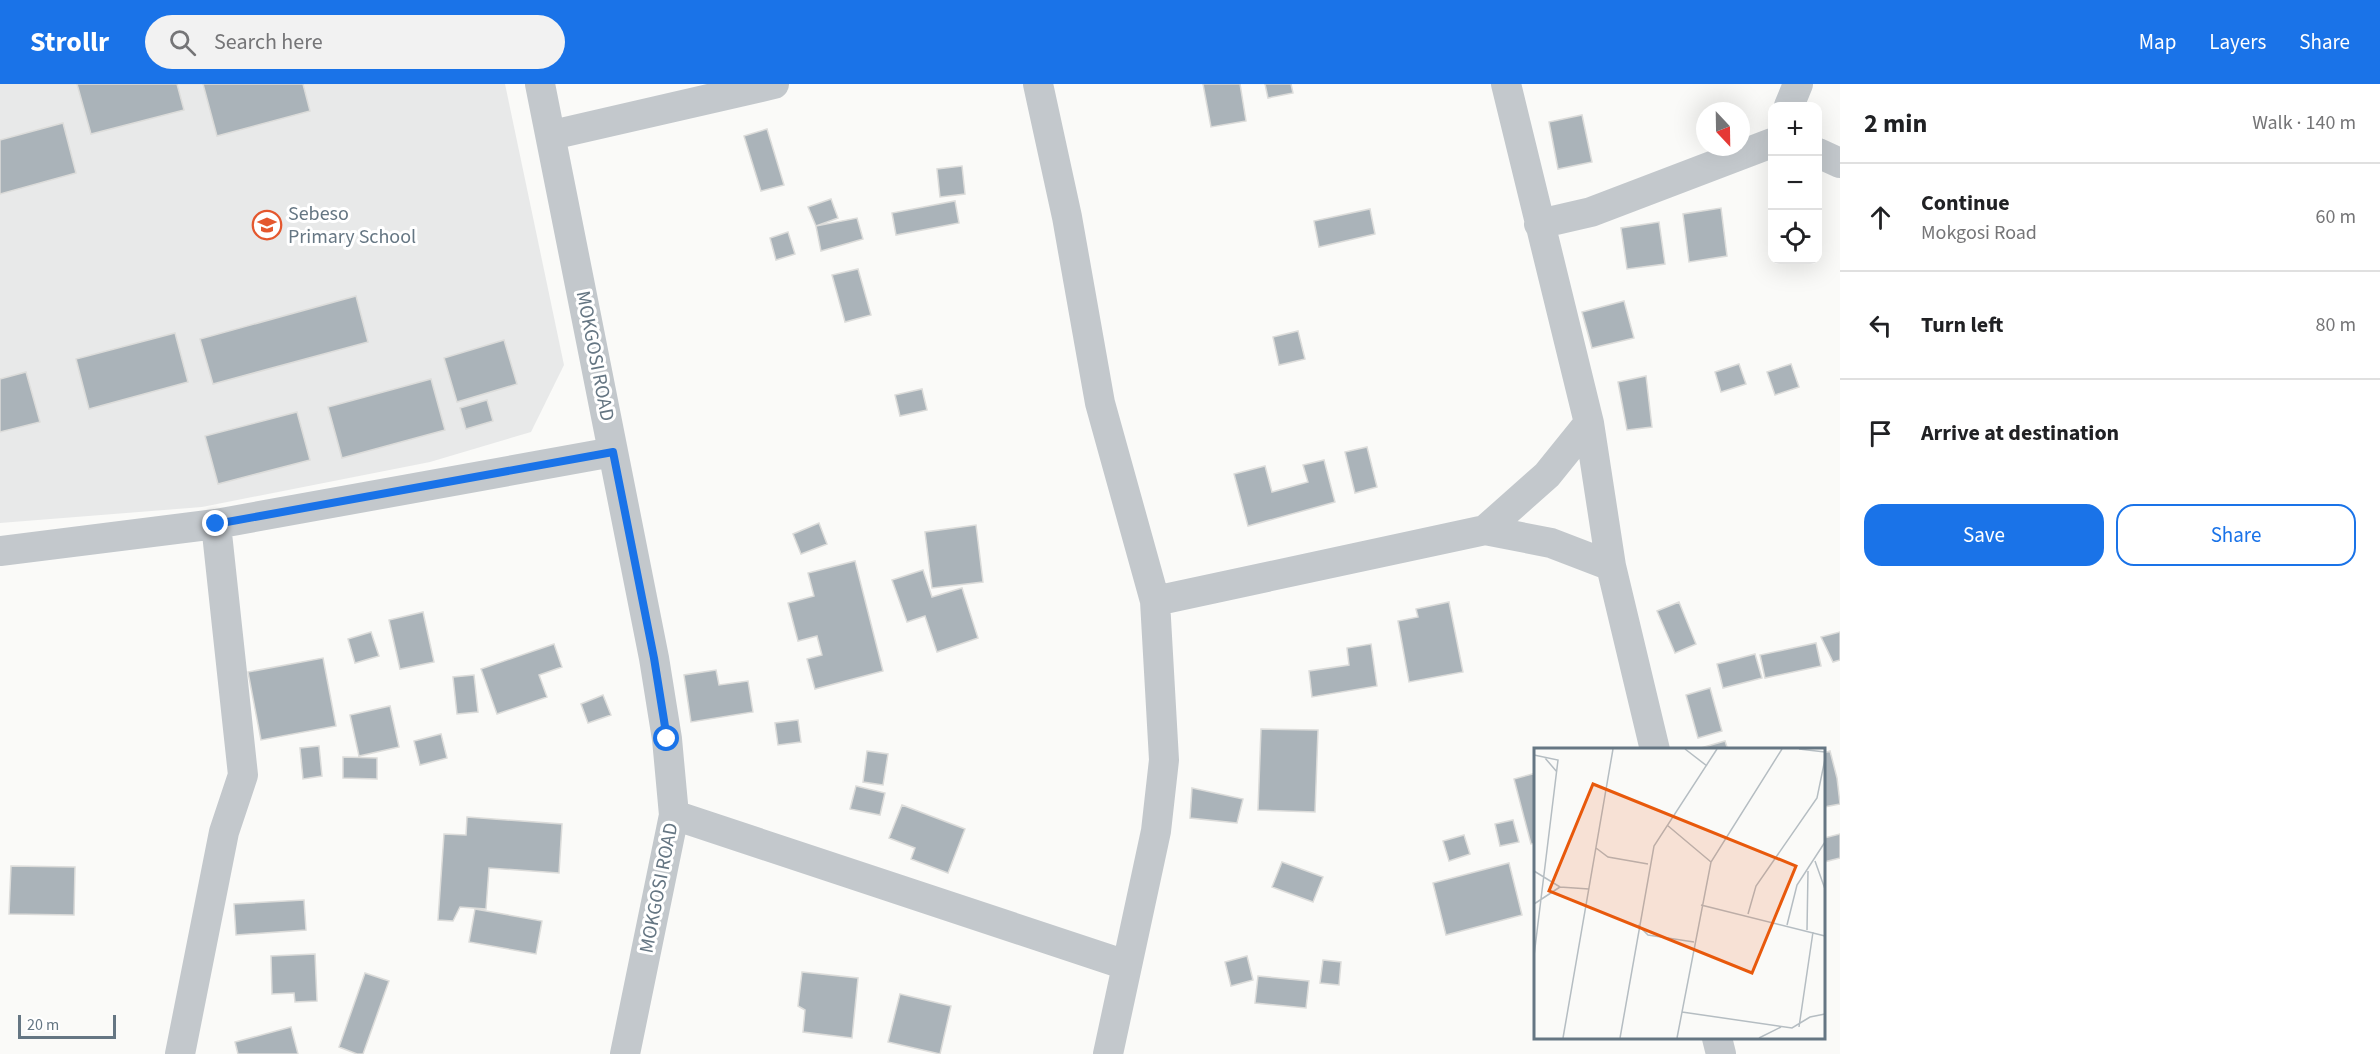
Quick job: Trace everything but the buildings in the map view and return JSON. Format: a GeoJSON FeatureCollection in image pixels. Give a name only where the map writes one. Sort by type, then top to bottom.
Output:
{"type":"FeatureCollection","features":[{"type":"Feature","properties":{"kind":"street","name":"MOKGOSI ROAD"},"geometry":{"type":"LineString","coordinates":[[540,84],[552,135],[654,658],[667,739],[674,815],[625,1054]]}},
{"type":"Feature","properties":{"kind":"street"},"geometry":{"type":"LineString","coordinates":[[552,135],[774,84]]}},
{"type":"Feature","properties":{"kind":"street"},"geometry":{"type":"LineString","coordinates":[[1506,84],[1589,423],[1611,566],[1654,748]]}},
{"type":"Feature","properties":{"kind":"street"},"geometry":{"type":"LineString","coordinates":[[1791,102],[1798,84]]}},
{"type":"Feature","properties":{"kind":"street"},"geometry":{"type":"LineString","coordinates":[[1034,87],[1068,217],[1100,403],[1155,601],[1164,760],[1155,831],[1108,1054]]}},
{"type":"Feature","properties":{"kind":"street"},"geometry":{"type":"LineString","coordinates":[[1539,224],[1591,212],[1768,144]]}},
{"type":"Feature","properties":{"kind":"street"},"geometry":{"type":"LineString","coordinates":[[1822,155],[1840,163]]}},
{"type":"Feature","properties":{"kind":"street"},"geometry":{"type":"LineString","coordinates":[[1485,530],[1547,475],[1589,423]]}},
{"type":"Feature","properties":{"kind":"street"},"geometry":{"type":"LineString","coordinates":[[0,551],[216,524],[613,452]]}},
{"type":"Feature","properties":{"kind":"street"},"geometry":{"type":"LineString","coordinates":[[180,1054],[224,832],[243,775],[216,524]]}},
{"type":"Feature","properties":{"kind":"street"},"geometry":{"type":"LineString","coordinates":[[1155,601],[1485,530],[1551,543],[1611,566]]}},
{"type":"Feature","properties":{"kind":"street"},"geometry":{"type":"LineString","coordinates":[[674,815],[1126,965]]}},
{"type":"Feature","properties":{"kind":"street"},"geometry":{"type":"LineString","coordinates":[[1717,1039],[1721,1054]]}},
{"type":"Feature","properties":{"kind":"shaded area","name":"Sebeso Primary School"},"geometry":{"type":"Polygon","coordinates":[[[0,84],[505,84],[564,365],[531,432],[430,462],[202,507],[0,523],[0,84]]]}},
{"type":"Feature","properties":{"kind":"place","name":"Sebeso Primary School"},"geometry":{"type":"Point","coordinates":[267,225]}},
{"type":"Feature","properties":{"kind":"route"},"geometry":{"type":"LineString","coordinates":[[216,524],[613,452],[654,658],[667,739]]}}]}
